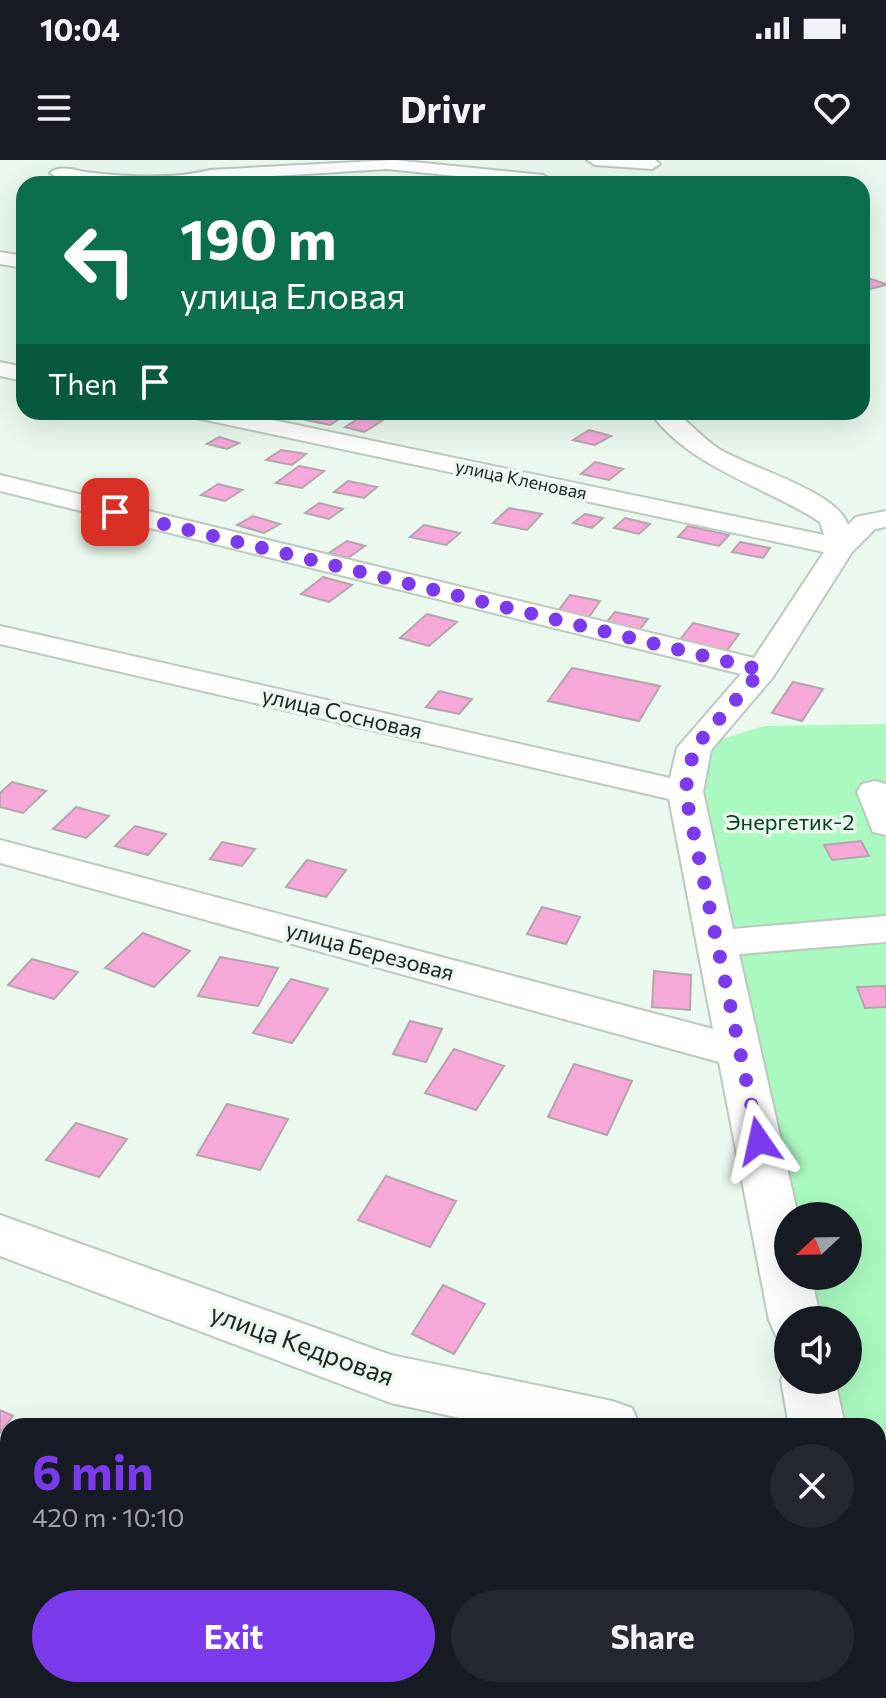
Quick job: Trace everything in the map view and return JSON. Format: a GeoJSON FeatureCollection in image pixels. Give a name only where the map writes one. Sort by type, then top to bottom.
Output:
{"type":"FeatureCollection","features":[{"type":"Feature","properties":{"kind":"street"},"geometry":{"type":"LineString","coordinates":[[595,160],[652,164]]}},
{"type":"Feature","properties":{"kind":"street"},"geometry":{"type":"LineString","coordinates":[[206,176],[387,164],[490,176]]}},
{"type":"Feature","properties":{"kind":"street"},"geometry":{"type":"LineString","coordinates":[[545,176],[550,164]]}},
{"type":"Feature","properties":{"kind":"street"},"geometry":{"type":"LineString","coordinates":[[58,173],[81,176]]}},
{"type":"Feature","properties":{"kind":"street","name":"улица Кленовая"},"geometry":{"type":"LineString","coordinates":[[246,420],[864,530]]}},
{"type":"Feature","properties":{"kind":"street"},"geometry":{"type":"LineString","coordinates":[[671,420],[710,454],[785,490],[832,518],[864,530]]}},
{"type":"Feature","properties":{"kind":"street"},"geometry":{"type":"LineString","coordinates":[[0,483],[762,670]]}},
{"type":"Feature","properties":{"kind":"street"},"geometry":{"type":"LineString","coordinates":[[792,1306],[685,792],[694,748],[762,670],[886,502]]}},
{"type":"Feature","properties":{"kind":"street","name":"улица Сосновая"},"geometry":{"type":"LineString","coordinates":[[0,635],[685,792]]}},
{"type":"Feature","properties":{"kind":"street","name":"улица Березовая"},"geometry":{"type":"LineString","coordinates":[[0,851],[740,1052]]}},
{"type":"Feature","properties":{"kind":"street"},"geometry":{"type":"LineString","coordinates":[[717,943],[886,929]]}},
{"type":"Feature","properties":{"kind":"street","name":"улица Кедровая"},"geometry":{"type":"LineString","coordinates":[[0,1235],[391,1379],[574,1418]]}},
{"type":"Feature","properties":{"kind":"street"},"geometry":{"type":"LineString","coordinates":[[811,1394],[815,1418]]}},
{"type":"Feature","properties":{"kind":"green space","name":"Энергетик-2"},"geometry":{"type":"Polygon","coordinates":[[[886,724],[886,1418],[815,1418],[811,1394],[862,1394],[862,1306],[793,1306],[790,1290],[862,1290],[862,1202],[774,1202],[694,748],[764,726],[886,724]]]}},
{"type":"Feature","properties":{"kind":"building"},"geometry":{"type":"Polygon","coordinates":[[[870,279],[886,284],[870,289],[870,279]]]}},
{"type":"Feature","properties":{"kind":"building"},"geometry":{"type":"Polygon","coordinates":[[[306,420],[338,420],[330,425],[306,420]]]}},
{"type":"Feature","properties":{"kind":"building"},"geometry":{"type":"Polygon","coordinates":[[[356,420],[382,421],[364,432],[345,427],[356,420]]]}},
{"type":"Feature","properties":{"kind":"building"},"geometry":{"type":"Polygon","coordinates":[[[589,430],[611,436],[595,445],[573,440],[589,430]]]}},
{"type":"Feature","properties":{"kind":"building"},"geometry":{"type":"Polygon","coordinates":[[[219,437],[239,443],[227,449],[207,444],[219,437]]]}},
{"type":"Feature","properties":{"kind":"building"},"geometry":{"type":"Polygon","coordinates":[[[281,450],[306,454],[292,465],[266,460],[281,450]]]}},
{"type":"Feature","properties":{"kind":"building"},"geometry":{"type":"Polygon","coordinates":[[[595,462],[623,469],[609,480],[581,474],[595,462]]]}},
{"type":"Feature","properties":{"kind":"building"},"geometry":{"type":"Polygon","coordinates":[[[299,466],[324,471],[302,488],[276,483],[299,466]]]}},
{"type":"Feature","properties":{"kind":"building"},"geometry":{"type":"Polygon","coordinates":[[[348,481],[377,487],[364,498],[334,492],[348,481]]]}},
{"type":"Feature","properties":{"kind":"building"},"geometry":{"type":"Polygon","coordinates":[[[218,484],[242,490],[225,501],[201,495],[218,484]]]}},
{"type":"Feature","properties":{"kind":"building"},"geometry":{"type":"Polygon","coordinates":[[[319,503],[343,509],[329,519],[305,513],[319,503]]]}},
{"type":"Feature","properties":{"kind":"building"},"geometry":{"type":"Polygon","coordinates":[[[509,508],[542,514],[527,530],[493,523],[509,508]]]}},
{"type":"Feature","properties":{"kind":"building"},"geometry":{"type":"Polygon","coordinates":[[[585,514],[603,518],[592,528],[573,523],[585,514]]]}},
{"type":"Feature","properties":{"kind":"building"},"geometry":{"type":"Polygon","coordinates":[[[253,516],[280,524],[264,533],[237,525],[253,516]]]}},
{"type":"Feature","properties":{"kind":"building"},"geometry":{"type":"Polygon","coordinates":[[[625,518],[650,524],[639,534],[614,528],[625,518]]]}},
{"type":"Feature","properties":{"kind":"building"},"geometry":{"type":"Polygon","coordinates":[[[424,525],[460,533],[446,545],[410,537],[424,525]]]}},
{"type":"Feature","properties":{"kind":"building"},"geometry":{"type":"Polygon","coordinates":[[[688,526],[729,535],[719,546],[678,537],[688,526]]]}},
{"type":"Feature","properties":{"kind":"building"},"geometry":{"type":"Polygon","coordinates":[[[347,541],[365,546],[348,558],[329,553],[347,541]]]}},
{"type":"Feature","properties":{"kind":"building"},"geometry":{"type":"Polygon","coordinates":[[[740,542],[770,548],[763,558],[732,552],[740,542]]]}},
{"type":"Feature","properties":{"kind":"building"},"geometry":{"type":"Polygon","coordinates":[[[323,577],[352,585],[329,602],[301,594],[323,577]]]}},
{"type":"Feature","properties":{"kind":"building"},"geometry":{"type":"Polygon","coordinates":[[[570,595],[600,601],[589,617],[558,611],[570,595]]]}},
{"type":"Feature","properties":{"kind":"building"},"geometry":{"type":"Polygon","coordinates":[[[615,612],[648,619],[637,633],[604,625],[615,612]]]}},
{"type":"Feature","properties":{"kind":"building"},"geometry":{"type":"Polygon","coordinates":[[[427,614],[457,622],[429,646],[400,638],[427,614]]]}},
{"type":"Feature","properties":{"kind":"building"},"geometry":{"type":"Polygon","coordinates":[[[693,623],[739,634],[725,653],[679,641],[693,623]]]}},
{"type":"Feature","properties":{"kind":"building"},"geometry":{"type":"Polygon","coordinates":[[[572,668],[660,686],[639,721],[548,701],[572,668]]]}},
{"type":"Feature","properties":{"kind":"building"},"geometry":{"type":"Polygon","coordinates":[[[793,682],[823,689],[802,721],[772,713],[793,682]]]}},
{"type":"Feature","properties":{"kind":"building"},"geometry":{"type":"Polygon","coordinates":[[[439,691],[472,699],[459,714],[426,707],[439,691]]]}},
{"type":"Feature","properties":{"kind":"building"},"geometry":{"type":"Polygon","coordinates":[[[12,782],[46,791],[23,813],[0,807],[0,793],[12,782]]]}},
{"type":"Feature","properties":{"kind":"building"},"geometry":{"type":"Polygon","coordinates":[[[76,807],[109,816],[86,838],[53,829],[76,807]]]}},
{"type":"Feature","properties":{"kind":"building"},"geometry":{"type":"Polygon","coordinates":[[[135,826],[166,834],[148,855],[115,846],[135,826]]]}},
{"type":"Feature","properties":{"kind":"building"},"geometry":{"type":"Polygon","coordinates":[[[861,841],[869,856],[832,860],[824,845],[861,841]]]}},
{"type":"Feature","properties":{"kind":"building"},"geometry":{"type":"Polygon","coordinates":[[[222,842],[255,849],[242,866],[210,859],[222,842]]]}},
{"type":"Feature","properties":{"kind":"building"},"geometry":{"type":"Polygon","coordinates":[[[307,860],[346,870],[326,897],[286,887],[307,860]]]}},
{"type":"Feature","properties":{"kind":"building"},"geometry":{"type":"Polygon","coordinates":[[[542,907],[580,917],[566,944],[527,934],[542,907]]]}},
{"type":"Feature","properties":{"kind":"building"},"geometry":{"type":"Polygon","coordinates":[[[143,933],[190,951],[154,987],[105,968],[143,933]]]}},
{"type":"Feature","properties":{"kind":"building"},"geometry":{"type":"Polygon","coordinates":[[[220,957],[278,968],[258,1006],[198,996],[220,957]]]}},
{"type":"Feature","properties":{"kind":"building"},"geometry":{"type":"Polygon","coordinates":[[[32,959],[78,972],[54,999],[8,985],[32,959]]]}},
{"type":"Feature","properties":{"kind":"building"},"geometry":{"type":"Polygon","coordinates":[[[654,971],[691,975],[690,1010],[652,1007],[654,971]]]}},
{"type":"Feature","properties":{"kind":"building"},"geometry":{"type":"Polygon","coordinates":[[[291,979],[328,989],[292,1043],[253,1033],[291,979]]]}},
{"type":"Feature","properties":{"kind":"building"},"geometry":{"type":"Polygon","coordinates":[[[886,986],[886,1007],[865,1008],[857,987],[886,986]]]}},
{"type":"Feature","properties":{"kind":"building"},"geometry":{"type":"Polygon","coordinates":[[[410,1021],[442,1029],[426,1062],[393,1054],[410,1021]]]}},
{"type":"Feature","properties":{"kind":"building"},"geometry":{"type":"Polygon","coordinates":[[[454,1049],[504,1066],[476,1110],[425,1093],[454,1049]]]}},
{"type":"Feature","properties":{"kind":"building"},"geometry":{"type":"Polygon","coordinates":[[[574,1064],[632,1081],[607,1135],[548,1117],[574,1064]]]}},
{"type":"Feature","properties":{"kind":"building"},"geometry":{"type":"Polygon","coordinates":[[[227,1104],[288,1119],[260,1170],[197,1155],[227,1104]]]}},
{"type":"Feature","properties":{"kind":"building"},"geometry":{"type":"Polygon","coordinates":[[[76,1123],[127,1139],[99,1177],[46,1160],[76,1123]]]}},
{"type":"Feature","properties":{"kind":"building"},"geometry":{"type":"Polygon","coordinates":[[[386,1176],[456,1201],[430,1247],[358,1220],[386,1176]]]}},
{"type":"Feature","properties":{"kind":"building"},"geometry":{"type":"Polygon","coordinates":[[[443,1285],[485,1304],[454,1354],[412,1334],[443,1285]]]}},
{"type":"Feature","properties":{"kind":"building"},"geometry":{"type":"Polygon","coordinates":[[[0,1410],[13,1416],[11,1418],[0,1418],[0,1410]]]}},
{"type":"Feature","properties":{"kind":"route"},"geometry":{"type":"LineString","coordinates":[[115,512],[762,670],[694,748],[685,792],[759,1141]]}}]}
